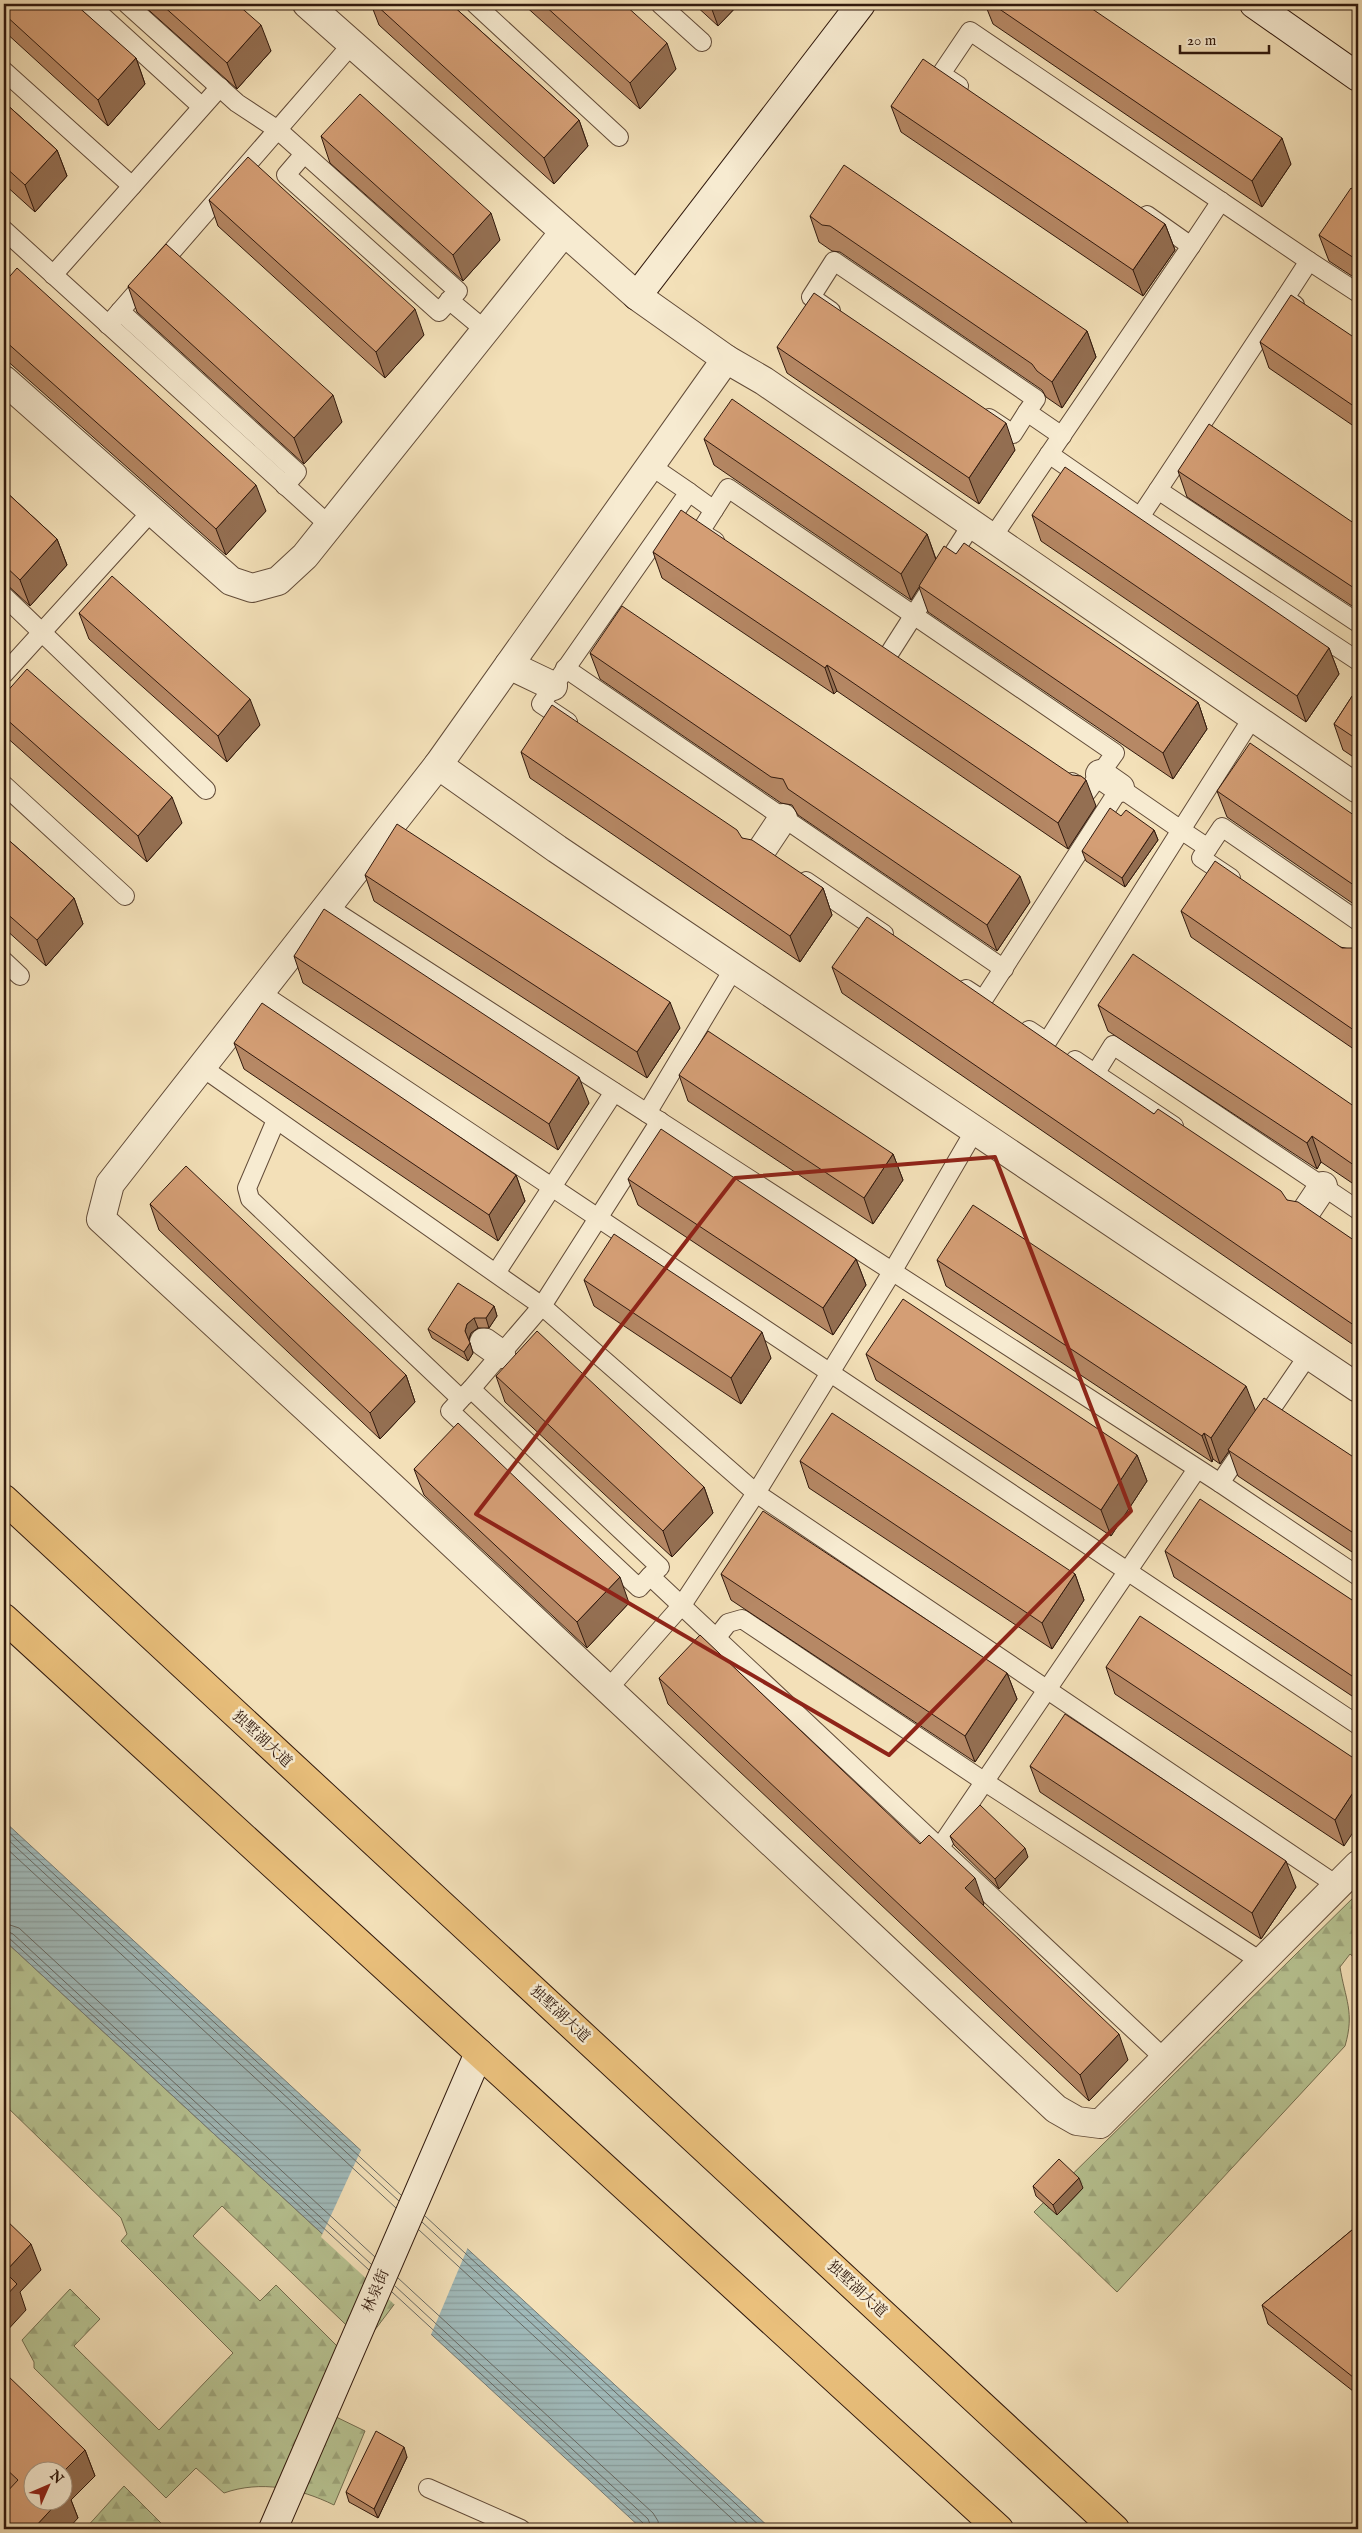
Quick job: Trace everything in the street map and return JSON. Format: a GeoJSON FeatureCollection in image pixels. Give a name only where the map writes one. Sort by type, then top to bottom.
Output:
{"type":"FeatureCollection","features":[{"type":"Feature","properties":{"kind":"main road","name":"独墅湖大道"},"geometry":{"type":"LineString","coordinates":[[4,1499],[1115,2529]]}},
{"type":"Feature","properties":{"kind":"main road"},"geometry":{"type":"LineString","coordinates":[[4,1618],[999,2529]]}},
{"type":"Feature","properties":{"kind":"street"},"geometry":{"type":"LineString","coordinates":[[637,296],[861,4]]}},
{"type":"Feature","properties":{"kind":"street"},"geometry":{"type":"LineString","coordinates":[[1254,4],[1358,77]]}},
{"type":"Feature","properties":{"kind":"street"},"geometry":{"type":"LineString","coordinates":[[312,6],[352,44],[637,296],[726,360],[764,381],[1358,789]]}},
{"type":"Feature","properties":{"kind":"street"},"geometry":{"type":"LineString","coordinates":[[4,380],[231,581],[252,588],[278,581],[305,556],[564,232]]}},
{"type":"Feature","properties":{"kind":"street"},"geometry":{"type":"LineString","coordinates":[[726,360],[438,765],[203,1068],[110,1184],[104,1201],[102,1219],[608,1689],[1056,2109],[1077,2121],[1100,2124],[1358,1865]]}},
{"type":"Feature","properties":{"kind":"street"},"geometry":{"type":"LineString","coordinates":[[509,665],[559,677]]}},
{"type":"Feature","properties":{"kind":"street"},"geometry":{"type":"LineString","coordinates":[[438,765],[565,855],[1358,1388]]}},
{"type":"Feature","properties":{"kind":"street"},"geometry":{"type":"LineString","coordinates":[[761,851],[782,818]]}},
{"type":"Feature","properties":{"kind":"street"},"geometry":{"type":"LineString","coordinates":[[1305,1213],[1322,1186]]}},
{"type":"Feature","properties":{"kind":"street","name":"林泉街"},"geometry":{"type":"LineString","coordinates":[[273,2529],[479,2053]]}},
{"type":"Feature","properties":{"kind":"lane"},"geometry":{"type":"LineString","coordinates":[[89,4],[201,106]]}},
{"type":"Feature","properties":{"kind":"lane"},"geometry":{"type":"LineString","coordinates":[[127,4],[237,103],[278,130],[458,290],[439,312],[286,175],[304,154]]}},
{"type":"Feature","properties":{"kind":"lane"},"geometry":{"type":"LineString","coordinates":[[475,4],[619,137]]}},
{"type":"Feature","properties":{"kind":"lane"},"geometry":{"type":"LineString","coordinates":[[660,4],[702,42]]}},
{"type":"Feature","properties":{"kind":"lane"},"geometry":{"type":"LineString","coordinates":[[974,96],[941,74],[970,31],[1358,293]]}},
{"type":"Feature","properties":{"kind":"lane"},"geometry":{"type":"LineString","coordinates":[[108,325],[352,44]]}},
{"type":"Feature","properties":{"kind":"lane"},"geometry":{"type":"LineString","coordinates":[[4,71],[132,186]]}},
{"type":"Feature","properties":{"kind":"lane"},"geometry":{"type":"LineString","coordinates":[[53,276],[201,106],[220,87]]}},
{"type":"Feature","properties":{"kind":"lane"},"geometry":{"type":"LineString","coordinates":[[887,657],[914,615],[982,531],[1049,454],[1221,201]]}},
{"type":"Feature","properties":{"kind":"lane"},"geometry":{"type":"LineString","coordinates":[[1135,207],[1191,246]]}},
{"type":"Feature","properties":{"kind":"lane"},"geometry":{"type":"LineString","coordinates":[[4,230],[330,526]]}},
{"type":"Feature","properties":{"kind":"lane"},"geometry":{"type":"LineString","coordinates":[[843,319],[810,297],[834,261],[1036,399],[1013,434],[973,407]]}},
{"type":"Feature","properties":{"kind":"lane"},"geometry":{"type":"LineString","coordinates":[[1140,517],[1309,261]]}},
{"type":"Feature","properties":{"kind":"lane"},"geometry":{"type":"LineString","coordinates":[[1285,298],[1310,314]]}},
{"type":"Feature","properties":{"kind":"lane"},"geometry":{"type":"LineString","coordinates":[[450,300],[485,330]]}},
{"type":"Feature","properties":{"kind":"lane"},"geometry":{"type":"LineString","coordinates":[[120,311],[297,472],[285,486]]}},
{"type":"Feature","properties":{"kind":"lane"},"geometry":{"type":"LineString","coordinates":[[1027,412],[1062,436]]}},
{"type":"Feature","properties":{"kind":"lane"},"geometry":{"type":"LineString","coordinates":[[1049,454],[1140,517],[1358,661]]}},
{"type":"Feature","properties":{"kind":"lane"},"geometry":{"type":"LineString","coordinates":[[651,466],[714,510]]}},
{"type":"Feature","properties":{"kind":"lane"},"geometry":{"type":"LineString","coordinates":[[733,554],[700,532],[728,488],[1115,753],[1110,781],[1004,970],[984,1000]]}},
{"type":"Feature","properties":{"kind":"lane"},"geometry":{"type":"LineString","coordinates":[[1158,490],[1358,623]]}},
{"type":"Feature","properties":{"kind":"lane"},"geometry":{"type":"LineString","coordinates":[[582,732],[541,704],[689,492]]}},
{"type":"Feature","properties":{"kind":"lane"},"geometry":{"type":"LineString","coordinates":[[4,674],[151,512]]}},
{"type":"Feature","properties":{"kind":"lane"},"geometry":{"type":"LineString","coordinates":[[4,596],[206,790]]}},
{"type":"Feature","properties":{"kind":"lane"},"geometry":{"type":"LineString","coordinates":[[870,646],[903,668]]}},
{"type":"Feature","properties":{"kind":"lane"},"geometry":{"type":"LineString","coordinates":[[559,677],[782,818],[1004,970]]}},
{"type":"Feature","properties":{"kind":"lane"},"geometry":{"type":"LineString","coordinates":[[1047,1042],[1253,717]]}},
{"type":"Feature","properties":{"kind":"lane"},"geometry":{"type":"LineString","coordinates":[[1055,770],[1087,792],[1110,781]]}},
{"type":"Feature","properties":{"kind":"lane"},"geometry":{"type":"LineString","coordinates":[[1110,781],[1208,848]]}},
{"type":"Feature","properties":{"kind":"lane"},"geometry":{"type":"LineString","coordinates":[[4,785],[125,896]]}},
{"type":"Feature","properties":{"kind":"lane"},"geometry":{"type":"LineString","coordinates":[[1243,886],[1201,858],[1222,827],[1358,921]]}},
{"type":"Feature","properties":{"kind":"lane"},"geometry":{"type":"LineString","coordinates":[[793,873],[897,943]]}},
{"type":"Feature","properties":{"kind":"lane"},"geometry":{"type":"LineString","coordinates":[[328,907],[1220,1483],[1358,1576]]}},
{"type":"Feature","properties":{"kind":"lane"},"geometry":{"type":"LineString","coordinates":[[4,961],[20,976]]}},
{"type":"Feature","properties":{"kind":"lane"},"geometry":{"type":"LineString","coordinates":[[276,1120],[247,1188],[250,1199],[466,1394],[660,1567],[639,1588],[450,1411],[466,1394],[492,1348],[542,1306],[598,1217],[734,968]]}},
{"type":"Feature","properties":{"kind":"lane"},"geometry":{"type":"LineString","coordinates":[[952,979],[999,1011]]}},
{"type":"Feature","properties":{"kind":"lane"},"geometry":{"type":"LineString","coordinates":[[261,992],[1358,1725]]}},
{"type":"Feature","properties":{"kind":"lane"},"geometry":{"type":"LineString","coordinates":[[1015,1021],[1184,1133]]}},
{"type":"Feature","properties":{"kind":"lane"},"geometry":{"type":"LineString","coordinates":[[1095,1074],[1113,1045],[1358,1210]]}},
{"type":"Feature","properties":{"kind":"lane"},"geometry":{"type":"LineString","coordinates":[[203,1068],[542,1306],[756,1492],[1338,1886]]}},
{"type":"Feature","properties":{"kind":"lane"},"geometry":{"type":"LineString","coordinates":[[496,1274],[614,1092]]}},
{"type":"Feature","properties":{"kind":"lane"},"geometry":{"type":"LineString","coordinates":[[608,1689],[682,1605],[756,1492],[892,1272],[975,1130]]}},
{"type":"Feature","properties":{"kind":"lane"},"geometry":{"type":"LineString","coordinates":[[1220,1483],[1309,1354]]}},
{"type":"Feature","properties":{"kind":"lane"},"geometry":{"type":"LineString","coordinates":[[940,1847],[1129,1572],[1197,1469]]}},
{"type":"Feature","properties":{"kind":"lane"},"geometry":{"type":"LineString","coordinates":[[650,1576],[1165,2059]]}},
{"type":"Feature","properties":{"kind":"lane"},"geometry":{"type":"LineString","coordinates":[[717,1637],[728,1623],[742,1619],[985,1782],[1262,1962]]}},
{"type":"Feature","properties":{"kind":"lane"},"geometry":{"type":"LineString","coordinates":[[428,2488],[521,2529]]}},
{"type":"Feature","properties":{"kind":"highlighted area"},"geometry":{"type":"Polygon","coordinates":[[[995,1157],[1131,1511],[889,1755],[476,1514],[735,1178],[995,1157]]]}},
{"type":"Feature","properties":{"kind":"green space"},"geometry":{"type":"Polygon","coordinates":[[[1358,1893],[1358,1961],[1350,1954],[1340,1967],[1349,2014],[1345,2046],[1117,2292],[1034,2212],[1358,1893]]]}},
{"type":"Feature","properties":{"kind":"green space"},"geometry":{"type":"Polygon","coordinates":[[[4,1940],[396,2302],[365,2343],[222,2206],[193,2236],[260,2301],[276,2285],[343,2352],[330,2414],[365,2431],[334,2505],[307,2494],[280,2488],[252,2487],[224,2493],[196,2468],[166,2498],[34,2368],[34,2362],[22,2340],[70,2289],[100,2319],[74,2346],[159,2430],[233,2353],[121,2241],[127,2234],[121,2218],[4,2104],[4,1940]]]}},
{"type":"Feature","properties":{"kind":"green space"},"geometry":{"type":"Polygon","coordinates":[[[124,2486],[167,2529],[85,2529],[124,2486]]]}},
{"type":"Feature","properties":{"kind":"water"},"geometry":{"type":"Polygon","coordinates":[[[4,1821],[771,2529],[642,2529],[4,1940],[4,1821]]]}},
{"type":"Feature","properties":{"kind":"pier"},"geometry":{"type":"Polygon","coordinates":[[[362,2148],[468,2247],[430,2337],[321,2237],[362,2148]]]}},
{"type":"Feature","properties":{"kind":"building"},"geometry":{"type":"Polygon","coordinates":[[[4,4],[75,4],[136,58],[98,100],[4,14],[4,4]]]}},
{"type":"Feature","properties":{"kind":"building"},"geometry":{"type":"Polygon","coordinates":[[[161,4],[237,4],[261,25],[227,63],[161,4]]]}},
{"type":"Feature","properties":{"kind":"building"},"geometry":{"type":"Polygon","coordinates":[[[375,4],[451,4],[579,120],[544,158],[375,4]]]}},
{"type":"Feature","properties":{"kind":"building"},"geometry":{"type":"Polygon","coordinates":[[[543,4],[624,4],[667,43],[630,83],[543,4]]]}},
{"type":"Feature","properties":{"kind":"building"},"geometry":{"type":"Polygon","coordinates":[[[992,4],[1085,4],[1282,138],[1252,181],[992,4]]]}},
{"type":"Feature","properties":{"kind":"building"},"geometry":{"type":"Polygon","coordinates":[[[923,59],[1165,224],[1133,270],[891,106],[923,59]]]}},
{"type":"Feature","properties":{"kind":"building"},"geometry":{"type":"Polygon","coordinates":[[[360,94],[491,213],[453,255],[321,136],[360,94]]]}},
{"type":"Feature","properties":{"kind":"building"},"geometry":{"type":"Polygon","coordinates":[[[4,102],[57,150],[25,185],[4,166],[4,102]]]}},
{"type":"Feature","properties":{"kind":"building"},"geometry":{"type":"Polygon","coordinates":[[[248,157],[415,309],[376,352],[209,200],[248,157]]]}},
{"type":"Feature","properties":{"kind":"building"},"geometry":{"type":"Polygon","coordinates":[[[844,165],[1087,331],[1052,382],[1037,371],[1032,364],[830,226],[822,225],[810,216],[844,165]]]}},
{"type":"Feature","properties":{"kind":"building"},"geometry":{"type":"Polygon","coordinates":[[[1351,188],[1358,193],[1358,266],[1354,258],[1319,235],[1351,188]]]}},
{"type":"Feature","properties":{"kind":"building"},"geometry":{"type":"Polygon","coordinates":[[[166,244],[333,395],[294,438],[128,286],[166,244]]]}},
{"type":"Feature","properties":{"kind":"building"},"geometry":{"type":"Polygon","coordinates":[[[17,268],[256,485],[216,529],[4,340],[4,283],[17,268]]]}},
{"type":"Feature","properties":{"kind":"building"},"geometry":{"type":"Polygon","coordinates":[[[814,293],[1006,423],[969,478],[777,347],[814,293]]]}},
{"type":"Feature","properties":{"kind":"building"},"geometry":{"type":"Polygon","coordinates":[[[1291,295],[1358,340],[1358,409],[1260,342],[1291,295]]]}},
{"type":"Feature","properties":{"kind":"building"},"geometry":{"type":"Polygon","coordinates":[[[732,399],[927,534],[901,574],[704,439],[732,399]]]}},
{"type":"Feature","properties":{"kind":"building"},"geometry":{"type":"Polygon","coordinates":[[[1209,424],[1358,526],[1358,596],[1354,588],[1178,471],[1209,424]]]}},
{"type":"Feature","properties":{"kind":"building"},"geometry":{"type":"Polygon","coordinates":[[[1065,467],[1329,648],[1297,696],[1032,515],[1065,467]]]}},
{"type":"Feature","properties":{"kind":"building"},"geometry":{"type":"Polygon","coordinates":[[[4,490],[57,539],[20,580],[4,565],[4,490]]]}},
{"type":"Feature","properties":{"kind":"building"},"geometry":{"type":"Polygon","coordinates":[[[681,510],[1072,775],[1081,776],[1086,780],[1058,823],[827,665],[825,668],[653,552],[681,510]]]}},
{"type":"Feature","properties":{"kind":"building"},"geometry":{"type":"Polygon","coordinates":[[[964,543],[1198,702],[1163,753],[919,586],[944,546],[956,554],[964,543]]]}},
{"type":"Feature","properties":{"kind":"building"},"geometry":{"type":"Polygon","coordinates":[[[112,576],[250,699],[218,736],[79,613],[112,576]]]}},
{"type":"Feature","properties":{"kind":"building"},"geometry":{"type":"Polygon","coordinates":[[[622,606],[1020,876],[987,925],[788,789],[783,779],[771,777],[590,653],[622,606]]]}},
{"type":"Feature","properties":{"kind":"building"},"geometry":{"type":"Polygon","coordinates":[[[27,669],[172,797],[138,836],[4,717],[4,695],[27,669]]]}},
{"type":"Feature","properties":{"kind":"building"},"geometry":{"type":"Polygon","coordinates":[[[1358,687],[1358,740],[1334,724],[1358,687]]]}},
{"type":"Feature","properties":{"kind":"building"},"geometry":{"type":"Polygon","coordinates":[[[552,705],[737,830],[742,838],[752,840],[823,888],[790,936],[521,752],[552,705]]]}},
{"type":"Feature","properties":{"kind":"building"},"geometry":{"type":"Polygon","coordinates":[[[1250,743],[1358,818],[1358,888],[1217,791],[1250,743]]]}},
{"type":"Feature","properties":{"kind":"building"},"geometry":{"type":"Polygon","coordinates":[[[1110,808],[1121,816],[1126,810],[1154,830],[1122,878],[1082,851],[1110,808]]]}},
{"type":"Feature","properties":{"kind":"building"},"geometry":{"type":"Polygon","coordinates":[[[397,824],[670,1002],[637,1052],[365,875],[397,824]]]}},
{"type":"Feature","properties":{"kind":"building"},"geometry":{"type":"Polygon","coordinates":[[[4,836],[74,898],[37,940],[4,911],[4,836]]]}},
{"type":"Feature","properties":{"kind":"building"},"geometry":{"type":"Polygon","coordinates":[[[1215,861],[1342,948],[1354,948],[1358,951],[1358,1033],[1181,911],[1215,861]]]}},
{"type":"Feature","properties":{"kind":"building"},"geometry":{"type":"Polygon","coordinates":[[[324,909],[579,1077],[549,1124],[294,956],[324,909]]]}},
{"type":"Feature","properties":{"kind":"building"},"geometry":{"type":"Polygon","coordinates":[[[867,917],[1154,1114],[1158,1109],[1281,1191],[1287,1200],[1298,1202],[1358,1243],[1358,1328],[832,967],[867,917]]]}},
{"type":"Feature","properties":{"kind":"building"},"geometry":{"type":"Polygon","coordinates":[[[1133,954],[1358,1109],[1358,1168],[1312,1136],[1307,1143],[1098,1005],[1133,954]]]}},
{"type":"Feature","properties":{"kind":"building"},"geometry":{"type":"Polygon","coordinates":[[[262,1003],[516,1175],[489,1215],[234,1043],[262,1003]]]}},
{"type":"Feature","properties":{"kind":"building"},"geometry":{"type":"Polygon","coordinates":[[[708,1031],[893,1154],[864,1198],[679,1075],[708,1031]]]}},
{"type":"Feature","properties":{"kind":"building"},"geometry":{"type":"Polygon","coordinates":[[[661,1129],[856,1259],[823,1308],[628,1179],[661,1129]]]}},
{"type":"Feature","properties":{"kind":"building"},"geometry":{"type":"Polygon","coordinates":[[[186,1166],[406,1375],[370,1413],[150,1204],[186,1166]]]}},
{"type":"Feature","properties":{"kind":"building"},"geometry":{"type":"Polygon","coordinates":[[[973,1205],[1246,1386],[1211,1438],[1204,1433],[1202,1436],[937,1260],[973,1205]]]}},
{"type":"Feature","properties":{"kind":"building"},"geometry":{"type":"Polygon","coordinates":[[[614,1234],[762,1332],[731,1378],[584,1280],[614,1234]]]}},
{"type":"Feature","properties":{"kind":"building"},"geometry":{"type":"Polygon","coordinates":[[[458,1283],[494,1306],[486,1318],[474,1318],[467,1324],[465,1331],[470,1343],[464,1352],[428,1329],[458,1283]]]}},
{"type":"Feature","properties":{"kind":"building"},"geometry":{"type":"Polygon","coordinates":[[[903,1299],[1137,1455],[1101,1510],[866,1354],[903,1299]]]}},
{"type":"Feature","properties":{"kind":"building"},"geometry":{"type":"Polygon","coordinates":[[[537,1331],[704,1487],[663,1531],[496,1376],[537,1331]]]}},
{"type":"Feature","properties":{"kind":"building"},"geometry":{"type":"Polygon","coordinates":[[[1264,1398],[1358,1460],[1358,1536],[1228,1450],[1264,1398]]]}},
{"type":"Feature","properties":{"kind":"building"},"geometry":{"type":"Polygon","coordinates":[[[832,1413],[1075,1574],[1042,1623],[800,1461],[832,1413]]]}},
{"type":"Feature","properties":{"kind":"building"},"geometry":{"type":"Polygon","coordinates":[[[458,1423],[620,1577],[577,1622],[414,1469],[458,1423]]]}},
{"type":"Feature","properties":{"kind":"building"},"geometry":{"type":"Polygon","coordinates":[[[1200,1499],[1358,1604],[1358,1680],[1165,1551],[1200,1499]]]}},
{"type":"Feature","properties":{"kind":"building"},"geometry":{"type":"Polygon","coordinates":[[[763,1511],[1007,1673],[965,1736],[721,1574],[763,1511]]]}},
{"type":"Feature","properties":{"kind":"building"},"geometry":{"type":"Polygon","coordinates":[[[1140,1616],[1358,1761],[1358,1785],[1335,1820],[1106,1667],[1140,1616]]]}},
{"type":"Feature","properties":{"kind":"building"},"geometry":{"type":"Polygon","coordinates":[[[700,1635],[920,1844],[929,1835],[975,1878],[965,1888],[1119,2034],[1080,2075],[659,1678],[700,1635]]]}},
{"type":"Feature","properties":{"kind":"building"},"geometry":{"type":"Polygon","coordinates":[[[1065,1714],[1286,1861],[1252,1913],[1030,1766],[1065,1714]]]}},
{"type":"Feature","properties":{"kind":"building"},"geometry":{"type":"Polygon","coordinates":[[[980,1805],[1025,1848],[995,1879],[950,1836],[980,1805]]]}},
{"type":"Feature","properties":{"kind":"building"},"geometry":{"type":"Polygon","coordinates":[[[1059,2159],[1079,2178],[1053,2205],[1033,2186],[1059,2159]]]}},
{"type":"Feature","properties":{"kind":"building"},"geometry":{"type":"Polygon","coordinates":[[[4,2218],[31,2244],[5,2272],[17,2284],[4,2298],[4,2218]]]}},
{"type":"Feature","properties":{"kind":"building"},"geometry":{"type":"Polygon","coordinates":[[[1358,2225],[1358,2381],[1262,2305],[1358,2225]]]}},
{"type":"Feature","properties":{"kind":"building"},"geometry":{"type":"Polygon","coordinates":[[[7,2375],[85,2450],[72,2463],[72,2460],[22,2460],[22,2510],[51,2510],[33,2529],[4,2529],[4,2495],[18,2480],[4,2467],[4,2378],[7,2375]]]}},
{"type":"Feature","properties":{"kind":"building"},"geometry":{"type":"Polygon","coordinates":[[[376,2431],[404,2447],[374,2509],[346,2492],[376,2431]]]}}]}
